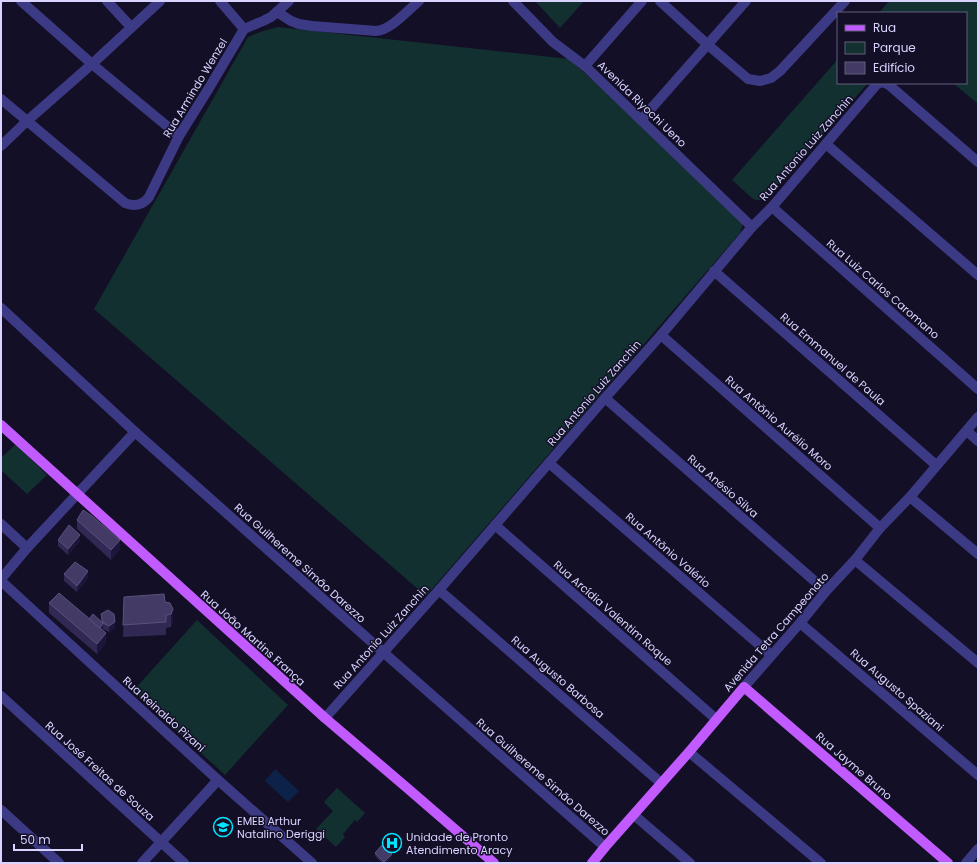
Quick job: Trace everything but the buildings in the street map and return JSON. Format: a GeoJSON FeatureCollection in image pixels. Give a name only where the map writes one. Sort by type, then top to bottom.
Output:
{"type":"FeatureCollection","features":[{"type":"Feature","properties":{"kind":"main road","name":"Rua João Martins França"},"geometry":{"type":"LineString","coordinates":[[1,425],[325,718],[494,863]]}},
{"type":"Feature","properties":{"kind":"main road","name":"Avenida Tetra Campeonato"},"geometry":{"type":"LineString","coordinates":[[592,863],[661,783],[690,752],[744,687]]}},
{"type":"Feature","properties":{"kind":"main road","name":"Rua Jayme Bruno"},"geometry":{"type":"LineString","coordinates":[[744,687],[948,863]]}},
{"type":"Feature","properties":{"kind":"street"},"geometry":{"type":"LineString","coordinates":[[21,1],[92,64],[179,136]]}},
{"type":"Feature","properties":{"kind":"street"},"geometry":{"type":"LineString","coordinates":[[107,1],[131,27]]}},
{"type":"Feature","properties":{"kind":"street"},"geometry":{"type":"LineString","coordinates":[[1,146],[160,1]]}},
{"type":"Feature","properties":{"kind":"street"},"geometry":{"type":"LineString","coordinates":[[220,1],[244,29],[263,21],[277,12],[289,1]]}},
{"type":"Feature","properties":{"kind":"street"},"geometry":{"type":"LineString","coordinates":[[277,12],[285,18],[299,24],[380,31],[388,28],[419,1]]}},
{"type":"Feature","properties":{"kind":"street","name":"Avenida Riyochi Ueno"},"geometry":{"type":"LineString","coordinates":[[513,1],[553,42],[585,66],[752,227]]}},
{"type":"Feature","properties":{"kind":"street"},"geometry":{"type":"LineString","coordinates":[[585,66],[642,1]]}},
{"type":"Feature","properties":{"kind":"street"},"geometry":{"type":"LineString","coordinates":[[660,1],[748,79],[760,81],[771,78],[780,71],[845,1]]}},
{"type":"Feature","properties":{"kind":"street"},"geometry":{"type":"LineString","coordinates":[[642,120],[746,1]]}},
{"type":"Feature","properties":{"kind":"street","name":"Rua Armindo Wenzel"},"geometry":{"type":"LineString","coordinates":[[27,121],[125,203],[130,205],[138,205],[146,201],[149,197],[179,136],[244,29]]}},
{"type":"Feature","properties":{"kind":"street","name":"Rua Antonio Luiz Zanchin"},"geometry":{"type":"LineString","coordinates":[[325,718],[661,335],[752,227],[772,207],[878,84],[885,84]]}},
{"type":"Feature","properties":{"kind":"street"},"geometry":{"type":"LineString","coordinates":[[885,84],[978,162]]}},
{"type":"Feature","properties":{"kind":"street"},"geometry":{"type":"LineString","coordinates":[[1,99],[27,121]]}},
{"type":"Feature","properties":{"kind":"street"},"geometry":{"type":"LineString","coordinates":[[826,144],[978,275]]}},
{"type":"Feature","properties":{"kind":"street","name":"Rua Luiz Carlos Caromano"},"geometry":{"type":"LineString","coordinates":[[772,207],[978,389]]}},
{"type":"Feature","properties":{"kind":"street","name":"Rua Emmanuel de Paula"},"geometry":{"type":"LineString","coordinates":[[714,271],[936,466]]}},
{"type":"Feature","properties":{"kind":"street","name":"Rua Guilhereme Simão Darezzo"},"geometry":{"type":"LineString","coordinates":[[1,308],[136,432],[605,847]]}},
{"type":"Feature","properties":{"kind":"street","name":"Rua Antõnio Aurélio Moro"},"geometry":{"type":"LineString","coordinates":[[661,335],[880,528]]}},
{"type":"Feature","properties":{"kind":"street","name":"Rua Anésio Silva"},"geometry":{"type":"LineString","coordinates":[[605,398],[826,591]]}},
{"type":"Feature","properties":{"kind":"street","name":"Avenida Tetra Campeonato"},"geometry":{"type":"LineString","coordinates":[[744,687],[826,591],[855,560],[880,528],[910,497],[978,417]]}},
{"type":"Feature","properties":{"kind":"street"},"geometry":{"type":"LineString","coordinates":[[967,431],[978,441]]}},
{"type":"Feature","properties":{"kind":"street"},"geometry":{"type":"LineString","coordinates":[[1,580],[27,548],[136,432]]}},
{"type":"Feature","properties":{"kind":"street","name":"Rua Antõnio Valério"},"geometry":{"type":"LineString","coordinates":[[549,462],[771,655]]}},
{"type":"Feature","properties":{"kind":"street"},"geometry":{"type":"LineString","coordinates":[[910,497],[978,554]]}},
{"type":"Feature","properties":{"kind":"street"},"geometry":{"type":"LineString","coordinates":[[1,524],[27,548]]}},
{"type":"Feature","properties":{"kind":"street","name":"Rua Arcídia Valentim Roque"},"geometry":{"type":"LineString","coordinates":[[495,525],[716,719]]}},
{"type":"Feature","properties":{"kind":"street"},"geometry":{"type":"LineString","coordinates":[[855,560],[978,663]]}},
{"type":"Feature","properties":{"kind":"street","name":"Rua Reinaldo Pizani"},"geometry":{"type":"LineString","coordinates":[[1,580],[218,780],[312,863]]}},
{"type":"Feature","properties":{"kind":"street","name":"Rua Augusto Barbosa"},"geometry":{"type":"LineString","coordinates":[[438,590],[661,783]]}},
{"type":"Feature","properties":{"kind":"street","name":"Rua Augusto Spaziani"},"geometry":{"type":"LineString","coordinates":[[800,623],[978,775]]}},
{"type":"Feature","properties":{"kind":"street","name":"Rua José Freitas de Souza"},"geometry":{"type":"LineString","coordinates":[[1,696],[184,863]]}},
{"type":"Feature","properties":{"kind":"street"},"geometry":{"type":"LineString","coordinates":[[690,752],[821,863]]}},
{"type":"Feature","properties":{"kind":"street"},"geometry":{"type":"LineString","coordinates":[[142,863],[218,780]]}},
{"type":"Feature","properties":{"kind":"street"},"geometry":{"type":"LineString","coordinates":[[1,810],[59,863]]}},
{"type":"Feature","properties":{"kind":"street"},"geometry":{"type":"LineString","coordinates":[[634,815],[690,863]]}},
{"type":"Feature","properties":{"kind":"street"},"geometry":{"type":"LineString","coordinates":[[966,863],[978,849]]}},
{"type":"Feature","properties":{"kind":"green space"},"geometry":{"type":"Polygon","coordinates":[[[535,1],[584,1],[560,28],[535,1]]]}},
{"type":"Feature","properties":{"kind":"green space"},"geometry":{"type":"Polygon","coordinates":[[[889,1],[978,1],[978,104],[954,84],[967,84],[967,12],[880,12],[889,1]]]}},
{"type":"Feature","properties":{"kind":"green space"},"geometry":{"type":"Polygon","coordinates":[[[278,27],[569,59],[743,218],[740,233],[426,596],[94,309],[248,37],[278,27]]]}},
{"type":"Feature","properties":{"kind":"green space"},"geometry":{"type":"Polygon","coordinates":[[[837,60],[837,84],[867,84],[765,198],[762,200],[753,199],[732,180],[837,60]]]}},
{"type":"Feature","properties":{"kind":"green space"},"geometry":{"type":"Polygon","coordinates":[[[16,444],[47,475],[27,494],[1,470],[1,458],[16,444]]]}},
{"type":"Feature","properties":{"kind":"green space"},"geometry":{"type":"Polygon","coordinates":[[[197,620],[288,705],[225,775],[133,691],[197,620]]]}},
{"type":"Feature","properties":{"kind":"green space"},"geometry":{"type":"Polygon","coordinates":[[[337,788],[365,813],[357,822],[355,820],[343,834],[345,837],[336,847],[316,829],[333,811],[324,802],[337,788]]]}},
{"type":"Feature","properties":{"kind":"water"},"geometry":{"type":"Polygon","coordinates":[[[275,769],[299,791],[288,802],[265,781],[275,769]]]}},
{"type":"Feature","properties":{"kind":"place","name":"EMEB Arthur Natalino Deriggi"},"geometry":{"type":"Point","coordinates":[223,827]}},
{"type":"Feature","properties":{"kind":"place","name":"Unidade de Pronto Atendimento Aracy"},"geometry":{"type":"Point","coordinates":[392,843]}}]}
